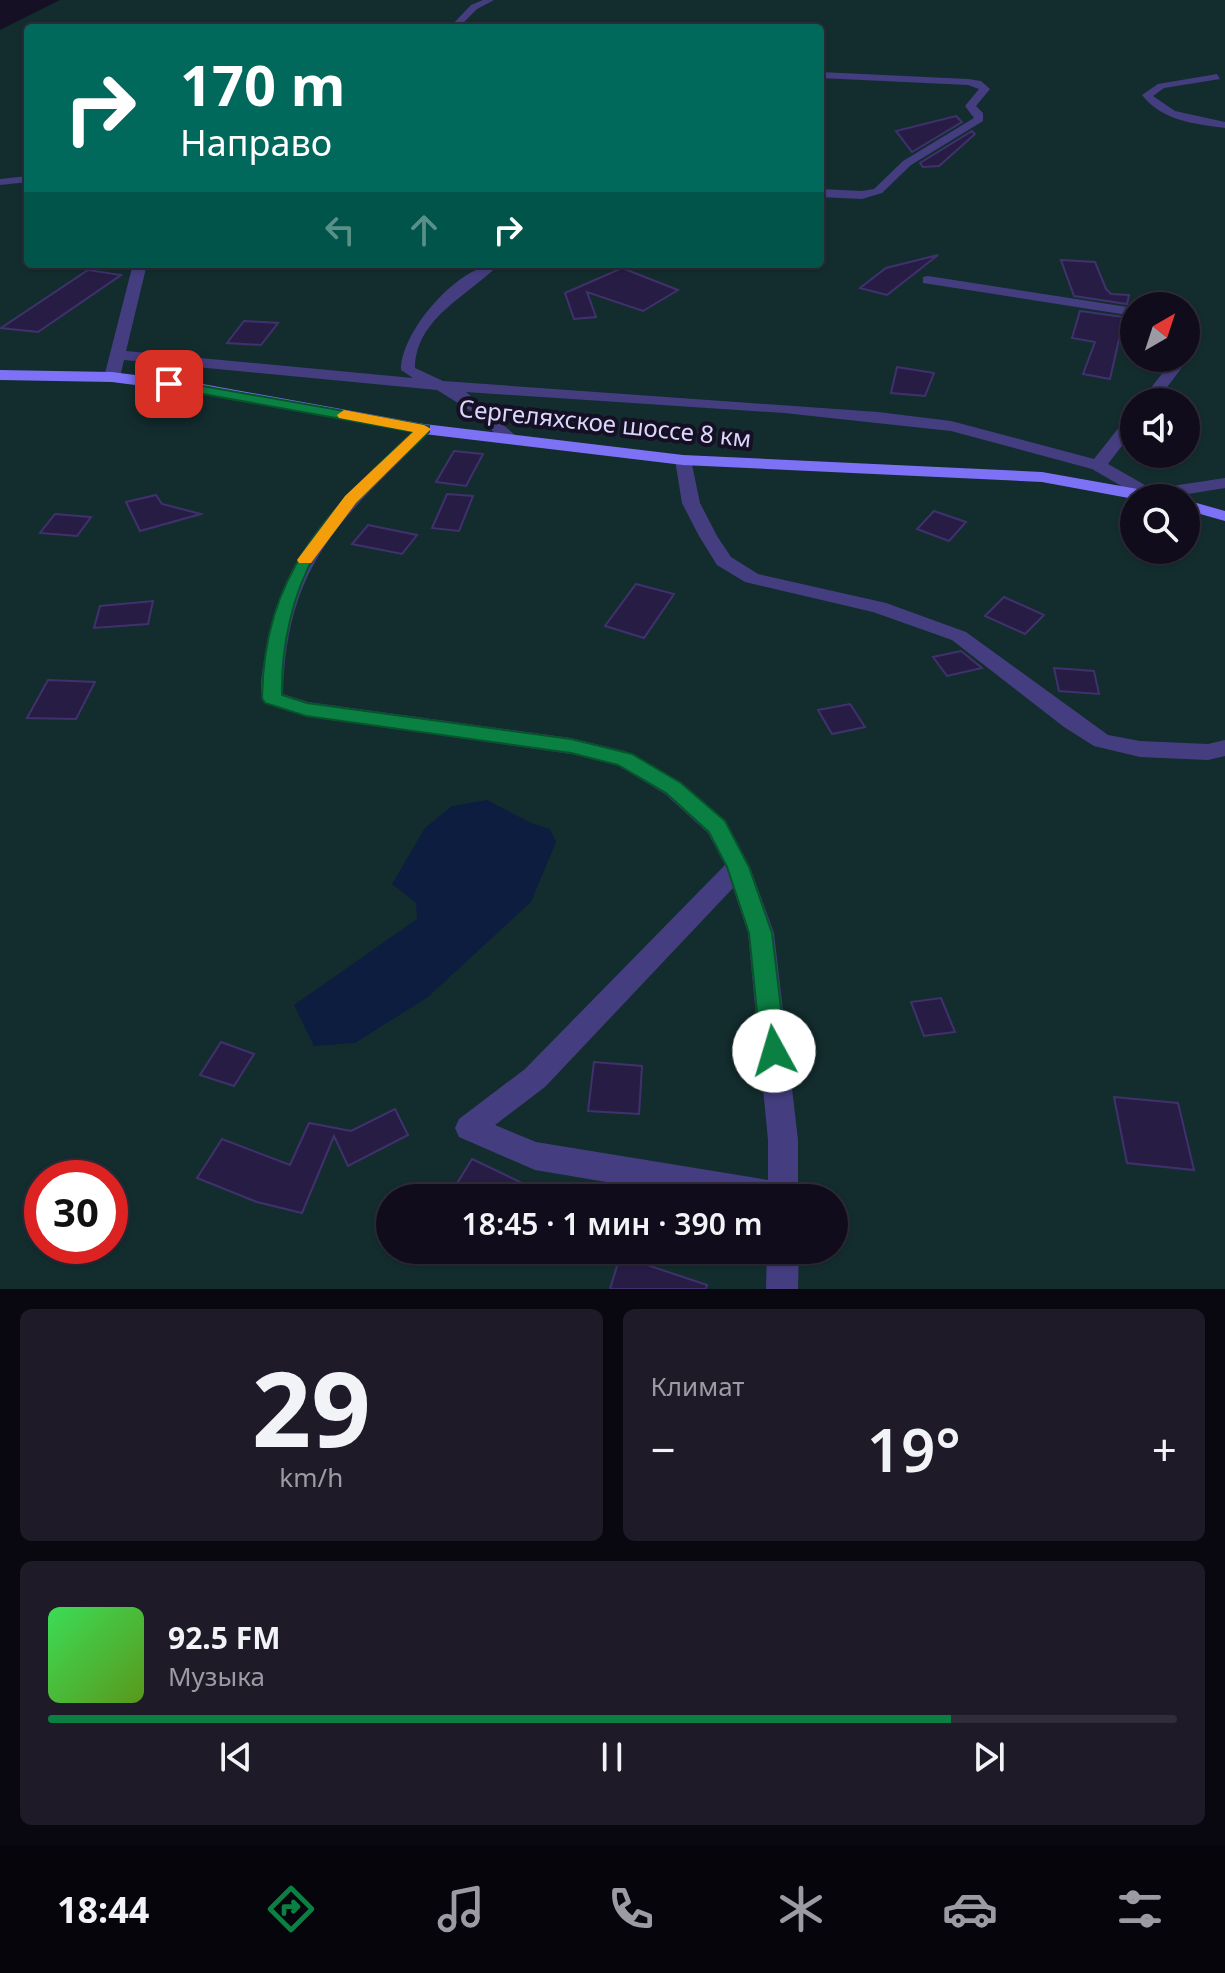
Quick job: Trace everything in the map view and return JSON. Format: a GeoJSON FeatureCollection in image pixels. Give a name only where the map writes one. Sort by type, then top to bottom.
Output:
{"type":"FeatureCollection","features":[{"type":"Feature","properties":{"kind":"main road","name":"Сергеляхское шоссе 8 км"},"geometry":{"type":"LineString","coordinates":[[0,375],[112,377],[197,388],[424,429],[683,460],[1042,477],[1120,490]]}},
{"type":"Feature","properties":{"kind":"main road"},"geometry":{"type":"LineString","coordinates":[[1200,509],[1225,516]]}},
{"type":"Feature","properties":{"kind":"street"},"geometry":{"type":"LineString","coordinates":[[457,24],[474,7],[490,0]]}},
{"type":"Feature","properties":{"kind":"street"},"geometry":{"type":"LineString","coordinates":[[824,75],[968,82],[978,83],[985,89],[970,102],[979,119],[907,163],[878,191],[862,195],[824,193]]}},
{"type":"Feature","properties":{"kind":"street"},"geometry":{"type":"LineString","coordinates":[[1217,77],[1161,86],[1147,95],[1154,105],[1174,114],[1225,125]]}},
{"type":"Feature","properties":{"kind":"street"},"geometry":{"type":"LineString","coordinates":[[0,182],[24,179]]}},
{"type":"Feature","properties":{"kind":"street"},"geometry":{"type":"LineString","coordinates":[[112,377],[139,268]]}},
{"type":"Feature","properties":{"kind":"street"},"geometry":{"type":"LineString","coordinates":[[487,268],[425,322],[406,361],[408,370],[458,394],[510,439]]}},
{"type":"Feature","properties":{"kind":"street"},"geometry":{"type":"LineString","coordinates":[[928,280],[1019,297],[1120,310]]}},
{"type":"Feature","properties":{"kind":"street"},"geometry":{"type":"LineString","coordinates":[[117,355],[521,393],[784,408],[951,426],[1098,465],[1132,484]]}},
{"type":"Feature","properties":{"kind":"street"},"geometry":{"type":"LineString","coordinates":[[1159,388],[1171,372]]}},
{"type":"Feature","properties":{"kind":"street"},"geometry":{"type":"LineString","coordinates":[[424,429],[350,500],[308,553],[286,606],[272,663],[272,698],[306,709],[571,746],[624,759],[673,788],[717,827],[738,867],[761,933],[783,1140],[783,1184]]}},
{"type":"Feature","properties":{"kind":"street"},"geometry":{"type":"LineString","coordinates":[[1098,465],[1120,437]]}},
{"type":"Feature","properties":{"kind":"street"},"geometry":{"type":"LineString","coordinates":[[683,460],[691,503],[708,536],[724,561],[752,578],[879,607],[959,636],[1072,722],[1102,741],[1140,749],[1208,752],[1225,748]]}},
{"type":"Feature","properties":{"kind":"street"},"geometry":{"type":"LineString","coordinates":[[1200,488],[1225,483]]}},
{"type":"Feature","properties":{"kind":"street"},"geometry":{"type":"LineString","coordinates":[[700,1184],[535,1156],[469,1128],[535,1078],[738,867]]}},
{"type":"Feature","properties":{"kind":"street"},"geometry":{"type":"LineString","coordinates":[[782,1289],[783,1264]]}},
{"type":"Feature","properties":{"kind":"green space"},"geometry":{"type":"Polygon","coordinates":[[[60,0],[1225,0],[1225,1289],[0,1289],[0,30],[60,0]]]}},
{"type":"Feature","properties":{"kind":"water"},"geometry":{"type":"Polygon","coordinates":[[[487,800],[531,823],[550,829],[556,842],[531,902],[428,997],[355,1043],[314,1046],[294,1005],[417,919],[416,903],[392,884],[425,828],[452,806],[487,800]]]}},
{"type":"Feature","properties":{"kind":"building"},"geometry":{"type":"Polygon","coordinates":[[[956,116],[962,122],[912,152],[896,131],[956,116]]]}},
{"type":"Feature","properties":{"kind":"building"},"geometry":{"type":"Polygon","coordinates":[[[972,131],[975,134],[939,166],[923,167],[920,163],[972,131]]]}},
{"type":"Feature","properties":{"kind":"building"},"geometry":{"type":"Polygon","coordinates":[[[938,255],[887,295],[860,288],[886,268],[938,255]]]}},
{"type":"Feature","properties":{"kind":"building"},"geometry":{"type":"Polygon","coordinates":[[[1061,260],[1095,262],[1106,289],[1111,294],[1120,294],[1120,303],[1074,296],[1061,260]]]}},
{"type":"Feature","properties":{"kind":"building"},"geometry":{"type":"Polygon","coordinates":[[[622,268],[678,290],[643,311],[587,292],[596,317],[574,319],[565,293],[622,268]]]}},
{"type":"Feature","properties":{"kind":"building"},"geometry":{"type":"Polygon","coordinates":[[[88,270],[121,275],[38,332],[1,328],[88,270]]]}},
{"type":"Feature","properties":{"kind":"building"},"geometry":{"type":"Polygon","coordinates":[[[1080,311],[1120,316],[1120,335],[1110,379],[1083,374],[1095,342],[1072,338],[1080,311]]]}},
{"type":"Feature","properties":{"kind":"building"},"geometry":{"type":"Polygon","coordinates":[[[244,321],[278,323],[261,345],[227,343],[244,321]]]}},
{"type":"Feature","properties":{"kind":"building"},"geometry":{"type":"Polygon","coordinates":[[[897,367],[934,373],[925,396],[891,393],[897,367]]]}},
{"type":"Feature","properties":{"kind":"building"},"geometry":{"type":"Polygon","coordinates":[[[454,451],[483,454],[466,486],[436,482],[454,451]]]}},
{"type":"Feature","properties":{"kind":"building"},"geometry":{"type":"Polygon","coordinates":[[[447,494],[473,496],[459,531],[432,528],[447,494]]]}},
{"type":"Feature","properties":{"kind":"building"},"geometry":{"type":"Polygon","coordinates":[[[156,495],[162,504],[201,514],[140,531],[126,502],[156,495]]]}},
{"type":"Feature","properties":{"kind":"building"},"geometry":{"type":"Polygon","coordinates":[[[934,511],[966,522],[949,541],[917,529],[934,511]]]}},
{"type":"Feature","properties":{"kind":"building"},"geometry":{"type":"Polygon","coordinates":[[[55,514],[91,517],[77,536],[40,533],[55,514]]]}},
{"type":"Feature","properties":{"kind":"building"},"geometry":{"type":"Polygon","coordinates":[[[368,525],[417,535],[402,554],[352,544],[368,525]]]}},
{"type":"Feature","properties":{"kind":"building"},"geometry":{"type":"Polygon","coordinates":[[[636,584],[674,594],[644,638],[605,626],[636,584]]]}},
{"type":"Feature","properties":{"kind":"building"},"geometry":{"type":"Polygon","coordinates":[[[1004,597],[1044,615],[1025,634],[985,616],[1004,597]]]}},
{"type":"Feature","properties":{"kind":"building"},"geometry":{"type":"Polygon","coordinates":[[[153,601],[148,624],[94,628],[100,606],[153,601]]]}},
{"type":"Feature","properties":{"kind":"building"},"geometry":{"type":"Polygon","coordinates":[[[961,651],[982,668],[947,676],[933,657],[961,651]]]}},
{"type":"Feature","properties":{"kind":"building"},"geometry":{"type":"Polygon","coordinates":[[[1054,668],[1094,671],[1099,694],[1059,691],[1054,668]]]}},
{"type":"Feature","properties":{"kind":"building"},"geometry":{"type":"Polygon","coordinates":[[[48,680],[95,682],[76,719],[27,718],[48,680]]]}},
{"type":"Feature","properties":{"kind":"building"},"geometry":{"type":"Polygon","coordinates":[[[850,704],[865,727],[832,734],[818,710],[850,704]]]}},
{"type":"Feature","properties":{"kind":"building"},"geometry":{"type":"Polygon","coordinates":[[[941,998],[955,1032],[924,1036],[911,1002],[941,998]]]}},
{"type":"Feature","properties":{"kind":"building"},"geometry":{"type":"Polygon","coordinates":[[[221,1042],[254,1054],[234,1086],[200,1075],[221,1042]]]}},
{"type":"Feature","properties":{"kind":"building"},"geometry":{"type":"Polygon","coordinates":[[[594,1062],[642,1066],[639,1114],[588,1111],[594,1062]]]}},
{"type":"Feature","properties":{"kind":"building"},"geometry":{"type":"Polygon","coordinates":[[[1114,1097],[1178,1103],[1194,1170],[1127,1163],[1114,1097]]]}},
{"type":"Feature","properties":{"kind":"building"},"geometry":{"type":"Polygon","coordinates":[[[395,1109],[408,1135],[348,1166],[334,1136],[302,1213],[257,1202],[197,1178],[222,1139],[290,1165],[309,1123],[351,1131],[395,1109]]]}},
{"type":"Feature","properties":{"kind":"building"},"geometry":{"type":"Polygon","coordinates":[[[472,1159],[520,1182],[519,1184],[457,1184],[472,1159]]]}},
{"type":"Feature","properties":{"kind":"building"},"geometry":{"type":"Polygon","coordinates":[[[618,1264],[644,1264],[707,1285],[706,1289],[610,1289],[618,1264]]]}},
{"type":"Feature","properties":{"kind":"slow traffic"},"geometry":{"type":"LineString","coordinates":[[305,560],[350,500],[424,429],[344,415]]}},
{"type":"Feature","properties":{"kind":"route"},"geometry":{"type":"LineString","coordinates":[[169,384],[424,429],[350,500],[308,553],[286,606],[272,663],[272,698],[306,709],[571,746],[624,759],[673,788],[717,827],[738,867],[761,933],[774,1051]]}}]}
